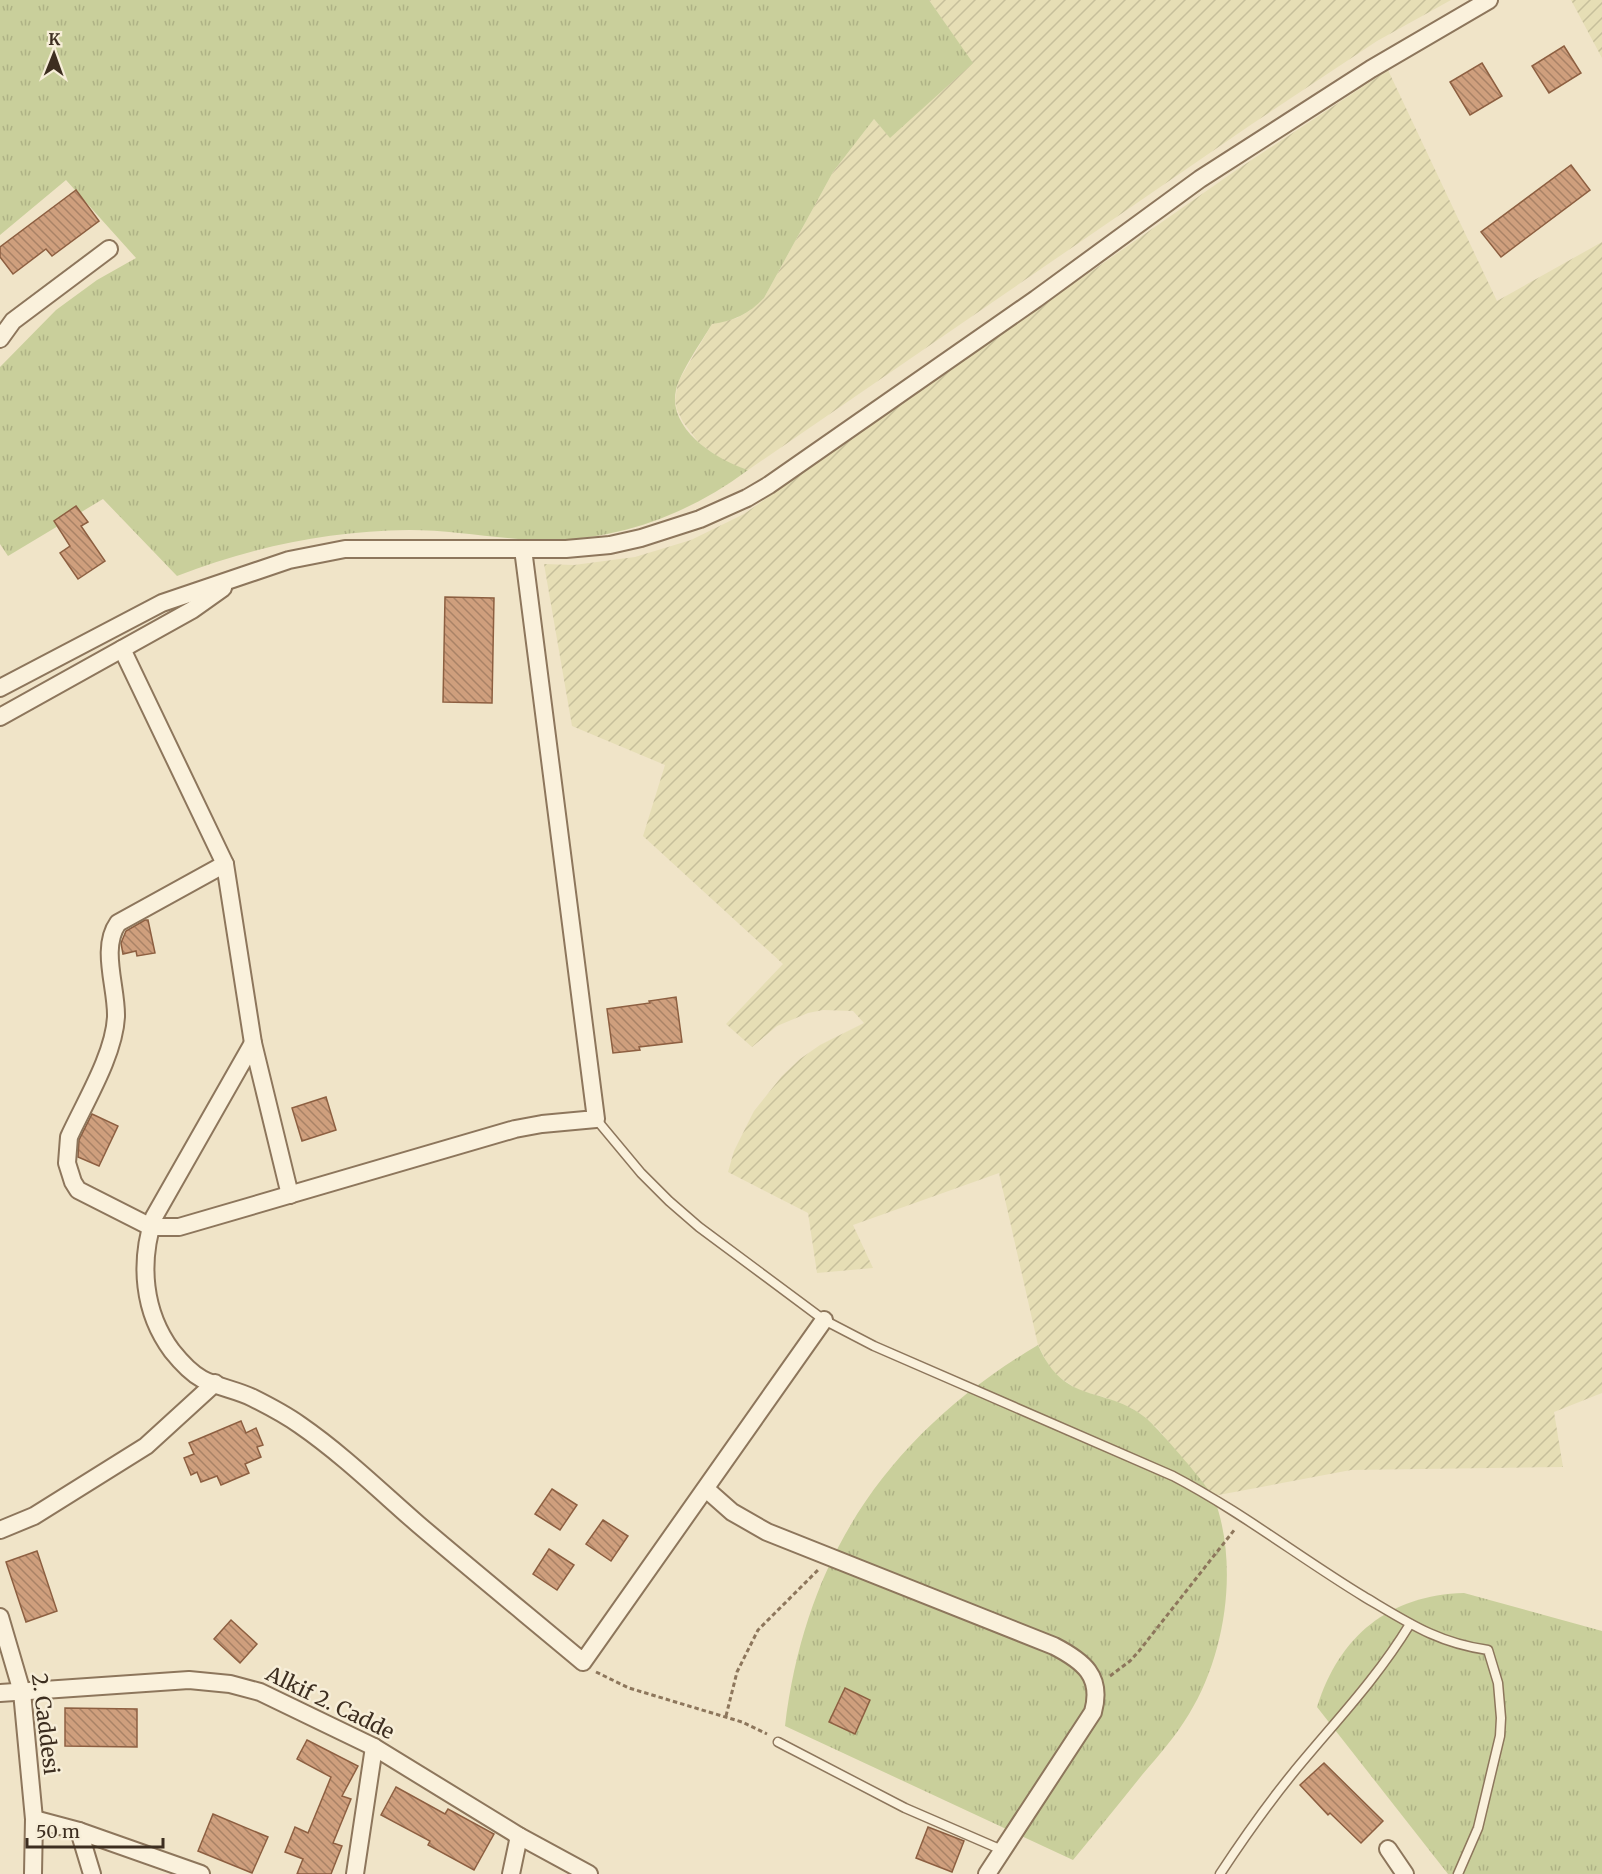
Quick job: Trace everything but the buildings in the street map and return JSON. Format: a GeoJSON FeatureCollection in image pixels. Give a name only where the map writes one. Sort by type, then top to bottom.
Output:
{"type":"FeatureCollection","features":[{"type":"Feature","properties":{"kind":"street"},"geometry":{"type":"LineString","coordinates":[[0,688],[162,603],[289,560],[345,549],[588,548],[641,538],[700,519],[747,498],[1036,299],[1219,167],[1371,69],[1489,0]]}},
{"type":"Feature","properties":{"kind":"street"},"geometry":{"type":"LineString","coordinates":[[2,334],[14,321],[109,249]]}},
{"type":"Feature","properties":{"kind":"street"},"geometry":{"type":"LineString","coordinates":[[225,864],[118,923],[113,930],[109,944],[115,1004],[114,1031],[106,1056],[69,1137],[67,1154],[69,1172],[78,1190],[151,1227],[189,1226],[515,1129],[596,1119],[523,549]]}},
{"type":"Feature","properties":{"kind":"street"},"geometry":{"type":"LineString","coordinates":[[0,717],[192,610],[236,579]]}},
{"type":"Feature","properties":{"kind":"street"},"geometry":{"type":"LineString","coordinates":[[122,649],[225,864],[253,1044],[290,1195]]}},
{"type":"Feature","properties":{"kind":"street"},"geometry":{"type":"LineString","coordinates":[[253,1044],[154,1217],[145,1255],[145,1274],[148,1298],[163,1338],[187,1367],[202,1379],[254,1398],[321,1440],[583,1662],[824,1320]]}},
{"type":"Feature","properties":{"kind":"street"},"geometry":{"type":"LineString","coordinates":[[0,1530],[33,1516],[146,1446],[215,1383]]}},
{"type":"Feature","properties":{"kind":"street"},"geometry":{"type":"LineString","coordinates":[[706,1489],[732,1512],[749,1523],[1054,1646],[1080,1662],[1092,1674],[1096,1702],[1093,1712],[987,1874]]}},
{"type":"Feature","properties":{"kind":"street","name":"2. Caddesi"},"geometry":{"type":"LineString","coordinates":[[0,1617],[22,1692],[34,1819],[33,1874]]}},
{"type":"Feature","properties":{"kind":"street","name":"Alkif 2. Cadde"},"geometry":{"type":"LineString","coordinates":[[0,1693],[189,1680],[230,1684],[260,1692],[374,1747],[519,1836],[589,1874]]}},
{"type":"Feature","properties":{"kind":"street"},"geometry":{"type":"LineString","coordinates":[[355,1874],[374,1747]]}},
{"type":"Feature","properties":{"kind":"street"},"geometry":{"type":"LineString","coordinates":[[34,1819],[79,1831],[201,1874]]}},
{"type":"Feature","properties":{"kind":"street"},"geometry":{"type":"LineString","coordinates":[[79,1831],[92,1874]]}},
{"type":"Feature","properties":{"kind":"street"},"geometry":{"type":"LineString","coordinates":[[511,1874],[519,1836]]}},
{"type":"Feature","properties":{"kind":"street"},"geometry":{"type":"LineString","coordinates":[[1388,1849],[1405,1874]]}},
{"type":"Feature","properties":{"kind":"lane"},"geometry":{"type":"LineString","coordinates":[[596,1119],[641,1173],[699,1227],[824,1320],[874,1346],[1173,1476],[1207,1493],[1337,1580],[1410,1624],[1449,1642],[1488,1650],[1498,1683],[1501,1709],[1500,1736],[1478,1828],[1458,1874]]}},
{"type":"Feature","properties":{"kind":"lane"},"geometry":{"type":"LineString","coordinates":[[1220,1874],[1287,1781],[1376,1676],[1410,1624]]}},
{"type":"Feature","properties":{"kind":"lane"},"geometry":{"type":"LineString","coordinates":[[778,1742],[905,1808],[1002,1850]]}},
{"type":"Feature","properties":{"kind":"path"},"geometry":{"type":"LineString","coordinates":[[1095,1683],[1108,1677],[1130,1661],[1245,1517]]}},
{"type":"Feature","properties":{"kind":"path"},"geometry":{"type":"LineString","coordinates":[[726,1716],[737,1672],[758,1630],[831,1558]]}},
{"type":"Feature","properties":{"kind":"path"},"geometry":{"type":"LineString","coordinates":[[583,1662],[603,1676],[629,1688],[726,1716],[761,1730],[778,1742]]}},
{"type":"Feature","properties":{"kind":"shaded area"},"geometry":{"type":"Polygon","coordinates":[[[929,0],[1451,0],[1377,41],[1252,124],[748,470],[735,466],[722,460],[699,443],[683,422],[675,400],[678,382],[712,324],[737,318],[764,298],[833,172],[874,119],[890,137],[972,63],[929,0]]]}},
{"type":"Feature","properties":{"kind":"shaded area"},"geometry":{"type":"Polygon","coordinates":[[[1571,0],[1602,0],[1602,58],[1571,0]]]}},
{"type":"Feature","properties":{"kind":"shaded area"},"geometry":{"type":"Polygon","coordinates":[[[1388,70],[1497,301],[1602,242],[1602,1393],[1554,1412],[1563,1467],[1351,1470],[1213,1496],[1158,1429],[1146,1418],[1133,1409],[1104,1397],[1080,1391],[1050,1368],[1038,1345],[999,1173],[853,1225],[873,1268],[817,1273],[808,1213],[728,1172],[734,1151],[754,1111],[782,1076],[820,1045],[864,1023],[853,1011],[823,1010],[808,1013],[777,1026],[752,1047],[726,1024],[783,964],[643,836],[665,765],[572,726],[544,564],[574,565],[635,557],[691,540],[744,514],[1235,171],[1388,70]]]}},
{"type":"Feature","properties":{"kind":"green space"},"geometry":{"type":"Polygon","coordinates":[[[0,0],[929,0],[973,63],[890,138],[874,119],[833,172],[764,298],[740,316],[712,324],[692,357],[676,390],[675,404],[679,418],[697,441],[709,451],[748,470],[722,488],[668,516],[639,526],[580,538],[518,539],[423,530],[379,531],[291,542],[234,557],[177,576],[103,499],[8,556],[0,544],[0,367],[56,310],[97,280],[136,258],[66,180],[0,235],[0,0]]]}},
{"type":"Feature","properties":{"kind":"green space"},"geometry":{"type":"Polygon","coordinates":[[[1038,1345],[1049,1365],[1060,1378],[1086,1392],[1130,1408],[1146,1418],[1161,1433],[1214,1498],[1222,1524],[1226,1551],[1227,1580],[1220,1637],[1202,1690],[1173,1738],[1073,1860],[785,1726],[796,1664],[813,1606],[835,1553],[864,1504],[898,1459],[939,1417],[985,1380],[1038,1345]]]}},
{"type":"Feature","properties":{"kind":"green space"},"geometry":{"type":"Polygon","coordinates":[[[1464,1593],[1602,1631],[1602,1874],[1448,1874],[1317,1707],[1339,1660],[1353,1640],[1371,1624],[1390,1611],[1412,1602],[1464,1593]]]}}]}
